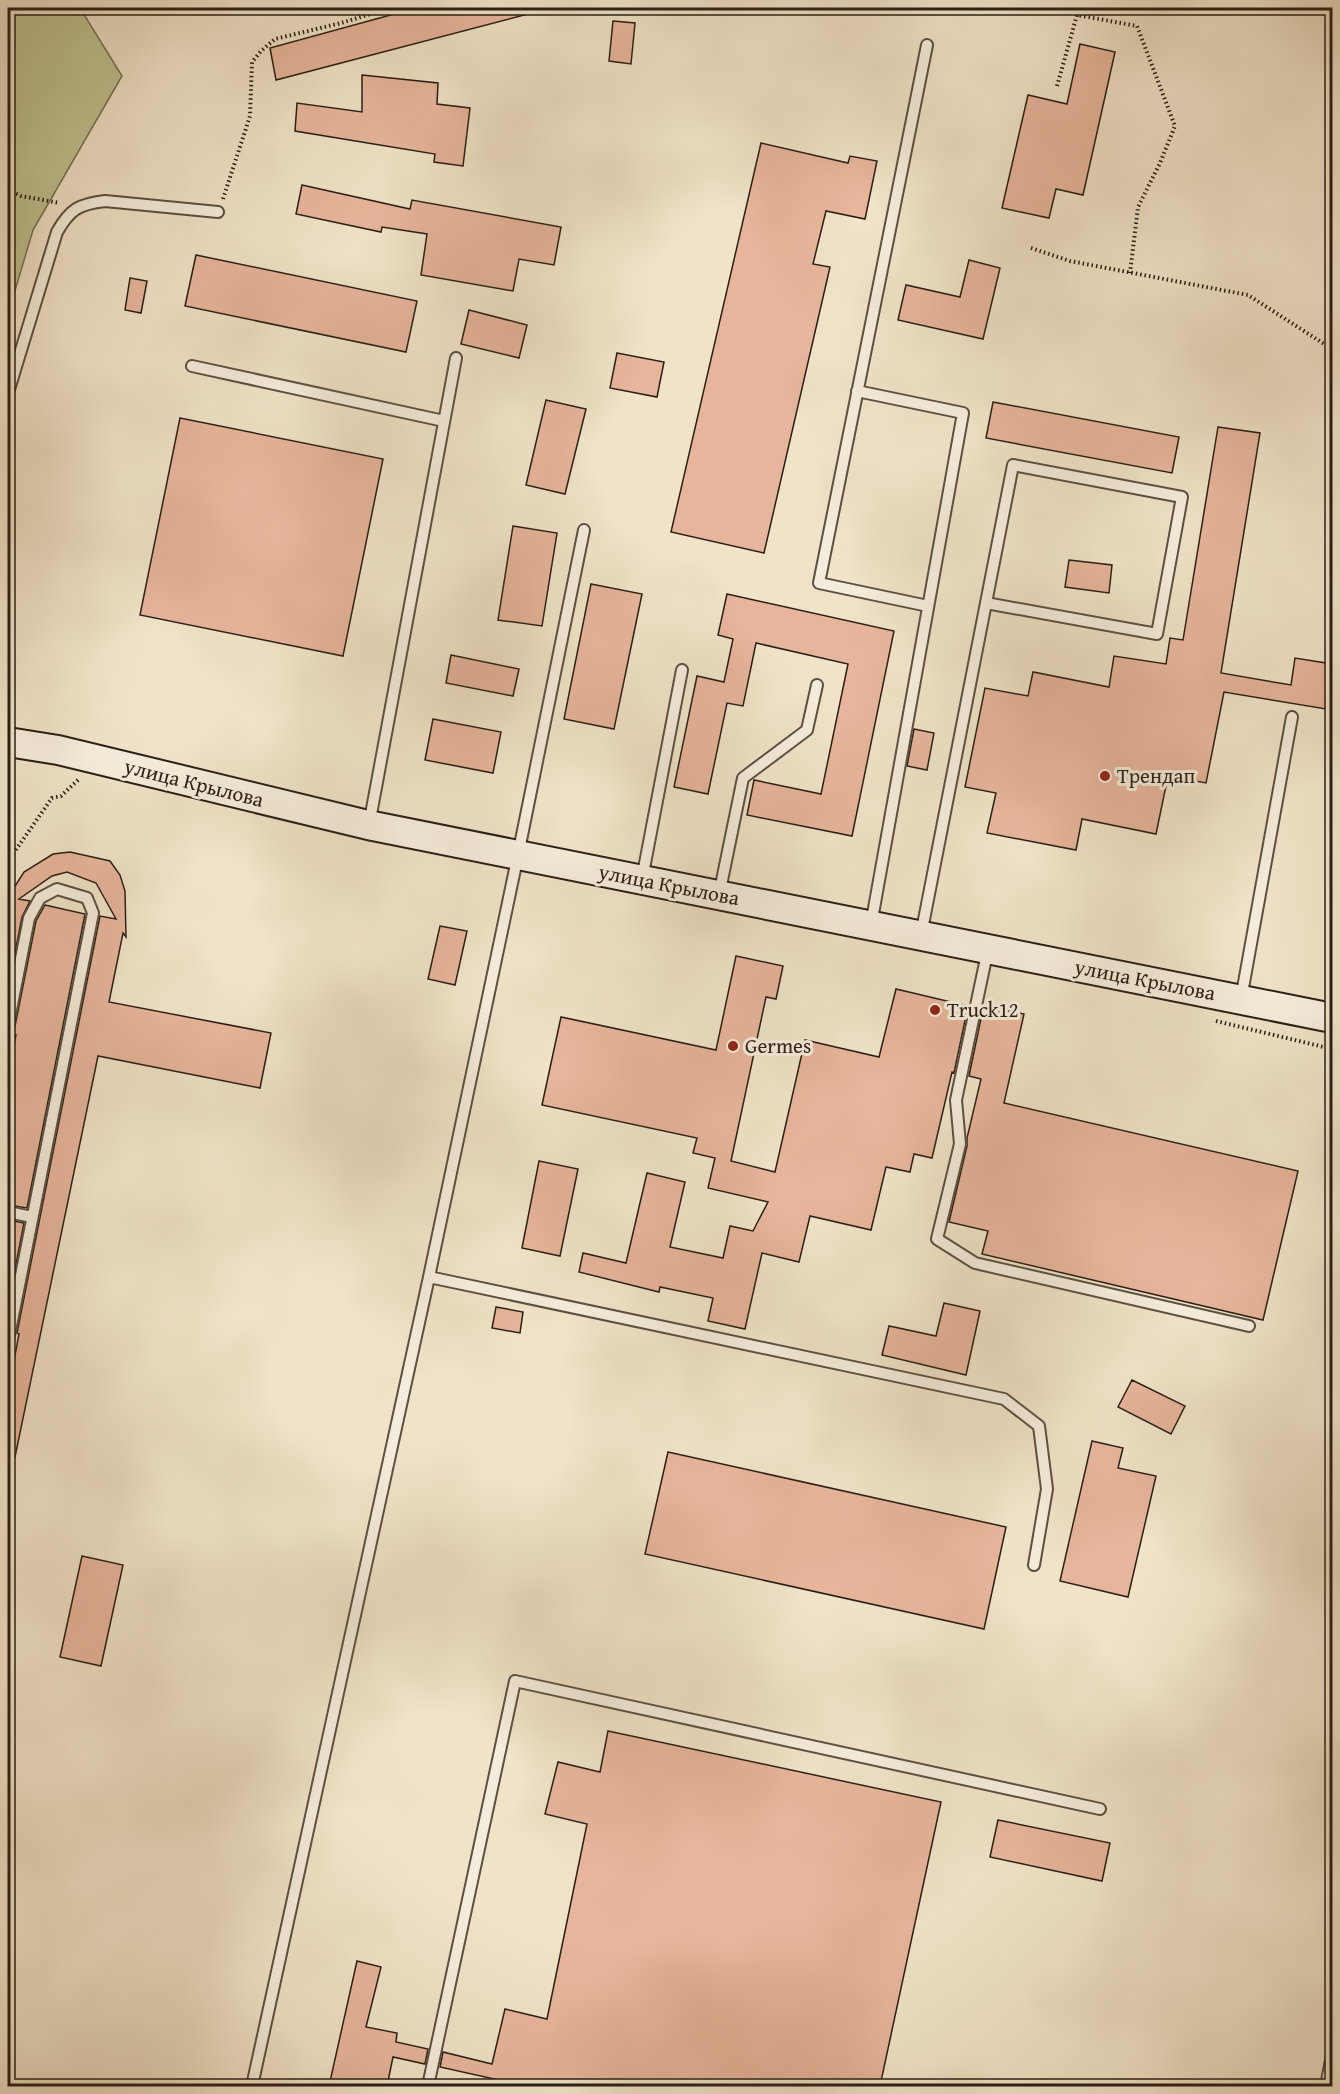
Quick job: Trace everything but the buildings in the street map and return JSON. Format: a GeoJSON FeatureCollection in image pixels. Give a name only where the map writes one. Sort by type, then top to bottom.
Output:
{"type":"FeatureCollection","features":[{"type":"Feature","properties":{"kind":"street","name":"улица Крылова"},"geometry":{"type":"LineString","coordinates":[[8,742],[58,750],[369,825],[1332,1018]]}},
{"type":"Feature","properties":{"kind":"lane"},"geometry":{"type":"LineString","coordinates":[[927,45],[819,583],[928,606]]}},
{"type":"Feature","properties":{"kind":"lane"},"geometry":{"type":"LineString","coordinates":[[8,393],[57,232],[66,215],[78,208],[105,201],[218,212]]}},
{"type":"Feature","properties":{"kind":"lane"},"geometry":{"type":"LineString","coordinates":[[369,825],[456,358]]}},
{"type":"Feature","properties":{"kind":"lane"},"geometry":{"type":"LineString","coordinates":[[192,366],[444,421]]}},
{"type":"Feature","properties":{"kind":"lane"},"geometry":{"type":"LineString","coordinates":[[857,391],[963,413],[871,925]]}},
{"type":"Feature","properties":{"kind":"lane"},"geometry":{"type":"LineString","coordinates":[[921,935],[1013,465],[1182,497],[1156,634],[986,603]]}},
{"type":"Feature","properties":{"kind":"lane"},"geometry":{"type":"LineString","coordinates":[[252,2086],[429,1277],[584,530]]}},
{"type":"Feature","properties":{"kind":"lane"},"geometry":{"type":"LineString","coordinates":[[642,879],[682,670]]}},
{"type":"Feature","properties":{"kind":"lane"},"geometry":{"type":"LineString","coordinates":[[719,895],[743,778],[807,730],[817,685]]}},
{"type":"Feature","properties":{"kind":"lane"},"geometry":{"type":"LineString","coordinates":[[1241,999],[1292,717]]}},
{"type":"Feature","properties":{"kind":"lane"},"geometry":{"type":"LineString","coordinates":[[8,1025],[28,918],[40,898],[57,889],[87,898],[93,913],[8,1341]]}},
{"type":"Feature","properties":{"kind":"lane"},"geometry":{"type":"LineString","coordinates":[[988,949],[956,1100],[960,1144],[937,1239],[975,1263],[1249,1326]]}},
{"type":"Feature","properties":{"kind":"lane"},"geometry":{"type":"LineString","coordinates":[[8,1212],[32,1217]]}},
{"type":"Feature","properties":{"kind":"lane"},"geometry":{"type":"LineString","coordinates":[[429,1277],[1004,1399],[1039,1426],[1047,1490],[1034,1565]]}},
{"type":"Feature","properties":{"kind":"lane"},"geometry":{"type":"LineString","coordinates":[[428,2086],[515,1681],[1100,1809]]}},
{"type":"Feature","properties":{"kind":"lane"},"geometry":{"type":"LineString","coordinates":[[1326,2086],[1332,2055]]}},
{"type":"Feature","properties":{"kind":"path"},"geometry":{"type":"LineString","coordinates":[[218,212],[250,116],[252,62],[261,51],[275,39],[390,8]]}},
{"type":"Feature","properties":{"kind":"path"},"geometry":{"type":"LineString","coordinates":[[1057,86],[1077,15],[1137,26],[1175,126],[1160,164],[1138,207],[1130,273]]}},
{"type":"Feature","properties":{"kind":"path"},"geometry":{"type":"LineString","coordinates":[[8,190],[21,196],[78,208]]}},
{"type":"Feature","properties":{"kind":"path"},"geometry":{"type":"LineString","coordinates":[[1031,248],[1070,261],[1248,295],[1332,349]]}},
{"type":"Feature","properties":{"kind":"path"},"geometry":{"type":"LineString","coordinates":[[8,861],[52,798],[61,796],[99,760]]}},
{"type":"Feature","properties":{"kind":"green space"},"geometry":{"type":"Polygon","coordinates":[[[8,8],[80,8],[122,76],[33,230],[8,314],[8,8]]]}},
{"type":"Feature","properties":{"kind":"place","name":"Трендап"},"geometry":{"type":"Point","coordinates":[1105,776]}},
{"type":"Feature","properties":{"kind":"place","name":"Truck12"},"geometry":{"type":"Point","coordinates":[935,1010]}},
{"type":"Feature","properties":{"kind":"place","name":"Germes"},"geometry":{"type":"Point","coordinates":[733,1046]}}]}
